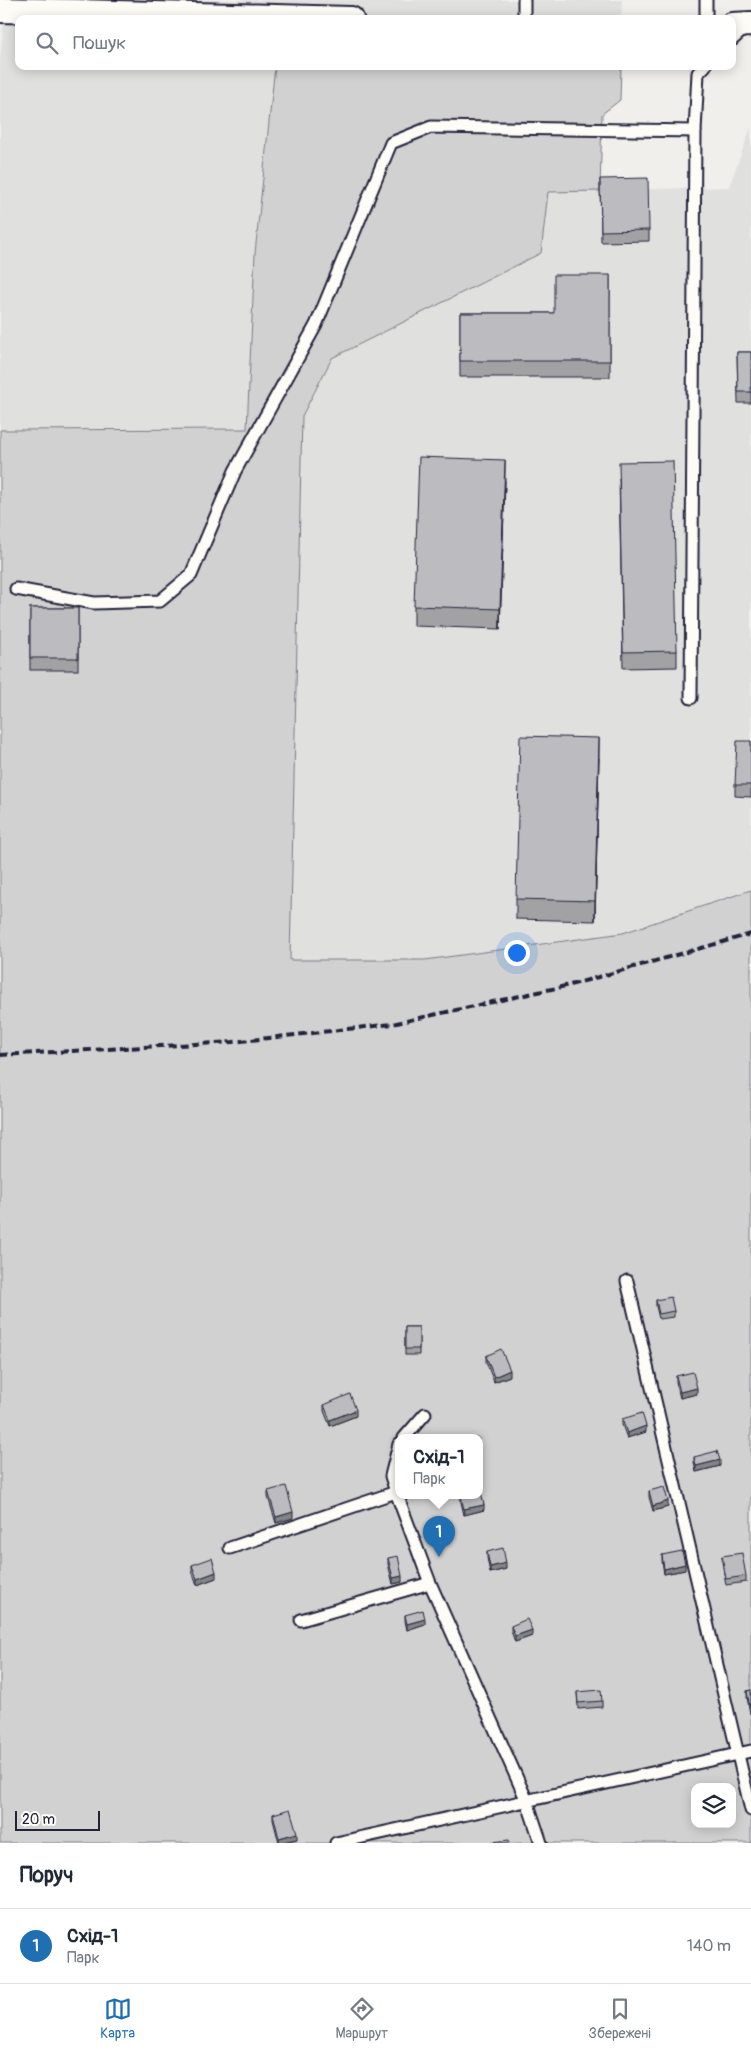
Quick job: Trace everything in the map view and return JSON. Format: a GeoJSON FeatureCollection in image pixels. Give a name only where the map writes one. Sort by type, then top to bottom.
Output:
{"type":"FeatureCollection","features":[{"type":"Feature","properties":{"kind":"street"},"geometry":{"type":"LineString","coordinates":[[3,10],[197,15]]}},
{"type":"Feature","properties":{"kind":"lane"},"geometry":{"type":"LineString","coordinates":[[524,0],[524,15]]}},
{"type":"Feature","properties":{"kind":"lane"},"geometry":{"type":"LineString","coordinates":[[706,0],[706,15]]}},
{"type":"Feature","properties":{"kind":"lane"},"geometry":{"type":"LineString","coordinates":[[736,35],[744,24]]}},
{"type":"Feature","properties":{"kind":"lane"},"geometry":{"type":"LineString","coordinates":[[691,698],[694,131],[698,73],[701,70]]}},
{"type":"Feature","properties":{"kind":"lane"},"geometry":{"type":"LineString","coordinates":[[16,589],[94,603],[160,601],[191,575],[235,471],[316,325],[391,142],[432,128],[694,131]]}},
{"type":"Feature","properties":{"kind":"lane"},"geometry":{"type":"LineString","coordinates":[[627,1281],[751,1810]]}},
{"type":"Feature","properties":{"kind":"lane"},"geometry":{"type":"LineString","coordinates":[[408,1434],[425,1414]]}},
{"type":"Feature","properties":{"kind":"lane"},"geometry":{"type":"LineString","coordinates":[[395,1460],[391,1476],[395,1489]]}},
{"type":"Feature","properties":{"kind":"lane"},"geometry":{"type":"LineString","coordinates":[[230,1548],[395,1492]]}},
{"type":"Feature","properties":{"kind":"lane"},"geometry":{"type":"LineString","coordinates":[[399,1499],[430,1583],[527,1801],[541,1843]]}},
{"type":"Feature","properties":{"kind":"lane"},"geometry":{"type":"LineString","coordinates":[[301,1620],[430,1583]]}},
{"type":"Feature","properties":{"kind":"lane"},"geometry":{"type":"LineString","coordinates":[[336,1843],[751,1751]]}},
{"type":"Feature","properties":{"kind":"shaded area"},"geometry":{"type":"Polygon","coordinates":[[[6,0],[622,0],[621,15],[15,15],[15,70],[275,70],[255,253],[247,429],[0,430],[0,59],[6,0]]]}},
{"type":"Feature","properties":{"kind":"shaded area"},"geometry":{"type":"Polygon","coordinates":[[[275,70],[621,70],[620,100],[602,114],[600,191],[548,192],[541,253],[332,358],[302,416],[290,960],[425,960],[623,933],[751,890],[751,1843],[0,1843],[0,430],[247,429],[255,253],[275,70]]]}},
{"type":"Feature","properties":{"kind":"shaded area"},"geometry":{"type":"Polygon","coordinates":[[[751,127],[751,890],[623,933],[425,960],[290,961],[302,416],[332,358],[541,253],[548,192],[729,187],[751,127]]]}},
{"type":"Feature","properties":{"kind":"building"},"geometry":{"type":"Polygon","coordinates":[[[648,178],[649,230],[601,231],[600,179],[648,178]]]}},
{"type":"Feature","properties":{"kind":"building"},"geometry":{"type":"Polygon","coordinates":[[[554,275],[610,275],[610,361],[460,361],[460,313],[554,313],[554,275]]]}},
{"type":"Feature","properties":{"kind":"building"},"geometry":{"type":"Polygon","coordinates":[[[737,352],[751,352],[751,392],[738,392],[737,352]]]}},
{"type":"Feature","properties":{"kind":"building"},"geometry":{"type":"Polygon","coordinates":[[[419,457],[505,460],[500,609],[414,606],[419,457]]]}},
{"type":"Feature","properties":{"kind":"building"},"geometry":{"type":"Polygon","coordinates":[[[673,461],[677,651],[623,652],[619,462],[673,461]]]}},
{"type":"Feature","properties":{"kind":"building"},"geometry":{"type":"Polygon","coordinates":[[[30,608],[78,608],[78,658],[30,658],[30,608]]]}},
{"type":"Feature","properties":{"kind":"building"},"geometry":{"type":"Polygon","coordinates":[[[520,736],[599,738],[595,901],[516,899],[520,736]]]}},
{"type":"Feature","properties":{"kind":"building"},"geometry":{"type":"Polygon","coordinates":[[[737,741],[751,741],[751,785],[735,785],[737,741]]]}},
{"type":"Feature","properties":{"kind":"building"},"geometry":{"type":"Polygon","coordinates":[[[671,1297],[674,1311],[659,1314],[656,1300],[671,1297]]]}},
{"type":"Feature","properties":{"kind":"building"},"geometry":{"type":"Polygon","coordinates":[[[405,1327],[419,1327],[419,1349],[405,1349],[405,1327]]]}},
{"type":"Feature","properties":{"kind":"building"},"geometry":{"type":"Polygon","coordinates":[[[501,1349],[510,1370],[494,1377],[486,1356],[501,1349]]]}},
{"type":"Feature","properties":{"kind":"building"},"geometry":{"type":"Polygon","coordinates":[[[693,1372],[697,1388],[680,1392],[676,1376],[693,1372]]]}},
{"type":"Feature","properties":{"kind":"building"},"geometry":{"type":"Polygon","coordinates":[[[350,1394],[356,1410],[330,1420],[324,1405],[350,1394]]]}},
{"type":"Feature","properties":{"kind":"building"},"geometry":{"type":"Polygon","coordinates":[[[642,1413],[646,1426],[627,1433],[622,1419],[642,1413]]]}},
{"type":"Feature","properties":{"kind":"building"},"geometry":{"type":"Polygon","coordinates":[[[717,1451],[720,1460],[696,1466],[694,1457],[717,1451]]]}},
{"type":"Feature","properties":{"kind":"building"},"geometry":{"type":"Polygon","coordinates":[[[286,1486],[293,1512],[276,1517],[268,1491],[286,1486]]]}},
{"type":"Feature","properties":{"kind":"building"},"geometry":{"type":"Polygon","coordinates":[[[664,1487],[668,1501],[653,1506],[649,1491],[664,1487]]]}},
{"type":"Feature","properties":{"kind":"building"},"geometry":{"type":"Polygon","coordinates":[[[462,1499],[483,1499],[484,1505],[464,1509],[462,1499]]]}},
{"type":"Feature","properties":{"kind":"building"},"geometry":{"type":"Polygon","coordinates":[[[503,1548],[506,1563],[490,1567],[487,1552],[503,1548]]]}},
{"type":"Feature","properties":{"kind":"building"},"geometry":{"type":"Polygon","coordinates":[[[682,1551],[685,1564],[664,1569],[662,1555],[682,1551]]]}},
{"type":"Feature","properties":{"kind":"building"},"geometry":{"type":"Polygon","coordinates":[[[742,1553],[746,1576],[726,1579],[722,1556],[742,1553]]]}},
{"type":"Feature","properties":{"kind":"building"},"geometry":{"type":"Polygon","coordinates":[[[398,1556],[402,1576],[393,1578],[388,1558],[398,1556]]]}},
{"type":"Feature","properties":{"kind":"building"},"geometry":{"type":"Polygon","coordinates":[[[212,1558],[216,1572],[197,1579],[192,1565],[212,1558]]]}},
{"type":"Feature","properties":{"kind":"building"},"geometry":{"type":"Polygon","coordinates":[[[423,1610],[425,1619],[407,1624],[405,1615],[423,1610]]]}},
{"type":"Feature","properties":{"kind":"building"},"geometry":{"type":"Polygon","coordinates":[[[527,1619],[532,1630],[515,1636],[511,1626],[527,1619]]]}},
{"type":"Feature","properties":{"kind":"building"},"geometry":{"type":"Polygon","coordinates":[[[601,1690],[602,1701],[578,1703],[577,1692],[601,1690]]]}},
{"type":"Feature","properties":{"kind":"building"},"geometry":{"type":"Polygon","coordinates":[[[751,1690],[751,1708],[750,1708],[747,1691],[751,1690]]]}},
{"type":"Feature","properties":{"kind":"building"},"geometry":{"type":"Polygon","coordinates":[[[290,1809],[297,1833],[279,1838],[273,1814],[290,1809]]]}},
{"type":"Feature","properties":{"kind":"building"},"geometry":{"type":"Polygon","coordinates":[[[509,1840],[509,1843],[492,1843],[492,1842],[509,1840]]]}},
{"type":"Feature","properties":{"kind":"railway"},"geometry":{"type":"LineString","coordinates":[[0,1055],[233,1042],[392,1024],[570,985],[751,934]]}},
{"type":"Feature","properties":{"kind":"place","name":"Схід-1"},"geometry":{"type":"Point","coordinates":[439,1557]}}]}
